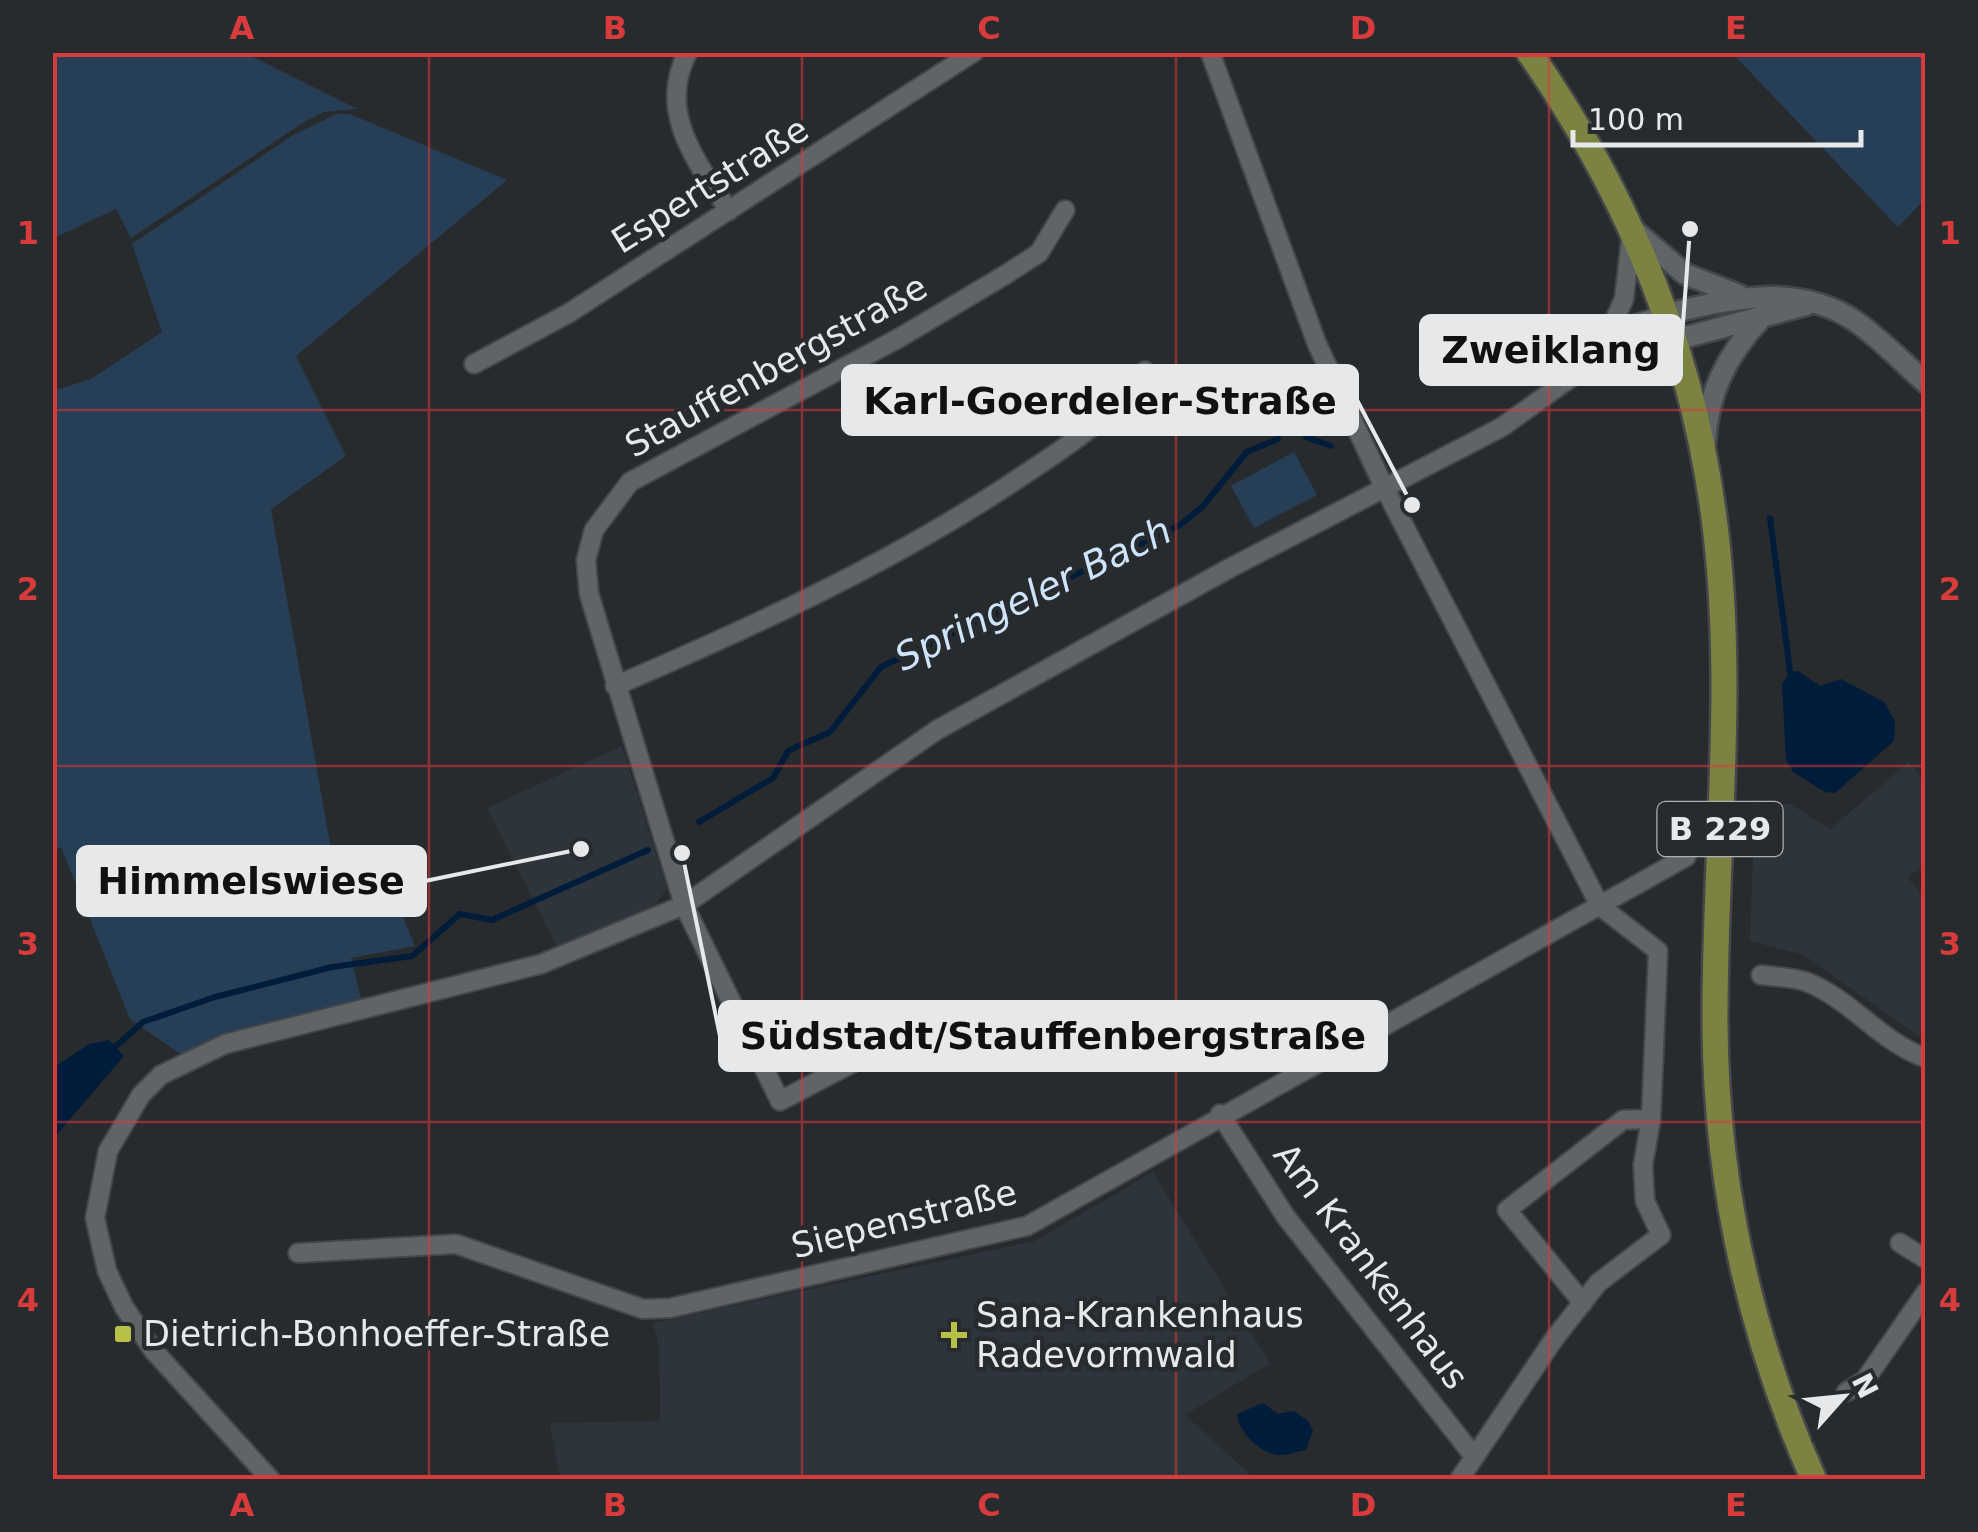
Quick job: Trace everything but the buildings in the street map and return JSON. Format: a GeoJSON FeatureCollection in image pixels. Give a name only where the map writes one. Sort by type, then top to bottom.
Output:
{"type":"FeatureCollection","features":[{"type":"Feature","properties":{"kind":"main road","name":"B 229"},"geometry":{"type":"LineString","coordinates":[[1529,52],[1590,147],[1632,229],[1675,340],[1704,456],[1716,535],[1723,642],[1715,1027],[1724,1170],[1752,1314],[1787,1421],[1814,1480]]}},
{"type":"Feature","properties":{"kind":"street"},"geometry":{"type":"LineString","coordinates":[[688,52],[676,95],[681,131],[729,211]]}},
{"type":"Feature","properties":{"kind":"street","name":"Espertstraße"},"geometry":{"type":"LineString","coordinates":[[474,364],[569,312],[974,52]]}},
{"type":"Feature","properties":{"kind":"street"},"geometry":{"type":"LineString","coordinates":[[1210,52],[1302,308],[1384,487],[1600,906],[1658,950],[1651,1118],[1643,1165],[1645,1201],[1661,1234],[1598,1283],[1554,1339],[1459,1480]]}},
{"type":"Feature","properties":{"kind":"street","name":"Stauffenbergstraße"},"geometry":{"type":"LineString","coordinates":[[684,905],[589,594],[586,560],[601,515],[619,492],[656,464],[791,397],[1005,276],[1039,253],[1065,210]]}},
{"type":"Feature","properties":{"kind":"street"},"geometry":{"type":"LineString","coordinates":[[1576,374],[1610,332],[1624,299],[1632,229]]}},
{"type":"Feature","properties":{"kind":"street"},"geometry":{"type":"LineString","coordinates":[[1632,229],[1699,282],[1746,296]]}},
{"type":"Feature","properties":{"kind":"street"},"geometry":{"type":"LineString","coordinates":[[1610,332],[1666,314],[1746,296],[1771,296],[1852,320],[1926,383]]}},
{"type":"Feature","properties":{"kind":"street"},"geometry":{"type":"LineString","coordinates":[[270,1480],[153,1350],[124,1307],[107,1270],[96,1218],[99,1184],[114,1136],[141,1095],[177,1064],[225,1044],[541,964],[684,905],[937,730],[1384,487],[1512,422],[1576,374],[1619,355],[1808,304]]}},
{"type":"Feature","properties":{"kind":"street"},"geometry":{"type":"LineString","coordinates":[[1704,456],[1718,377],[1727,358],[1762,317]]}},
{"type":"Feature","properties":{"kind":"street"},"geometry":{"type":"LineString","coordinates":[[615,686],[855,575],[984,501],[1087,433],[1119,407],[1145,371]]}},
{"type":"Feature","properties":{"kind":"street","name":"Siepenstraße"},"geometry":{"type":"LineString","coordinates":[[298,1253],[456,1244],[643,1309],[670,1308],[1027,1226],[1220,1114],[1686,857]]}},
{"type":"Feature","properties":{"kind":"street"},"geometry":{"type":"LineString","coordinates":[[684,905],[780,1101],[902,1037]]}},
{"type":"Feature","properties":{"kind":"street"},"geometry":{"type":"LineString","coordinates":[[1761,975],[1804,980],[1825,991],[1900,1049],[1926,1058]]}},
{"type":"Feature","properties":{"kind":"street","name":"Am Krankenhaus"},"geometry":{"type":"LineString","coordinates":[[1220,1114],[1286,1217],[1473,1455]]}},
{"type":"Feature","properties":{"kind":"street"},"geometry":{"type":"LineString","coordinates":[[1583,1303],[1507,1210],[1623,1120],[1651,1118]]}},
{"type":"Feature","properties":{"kind":"street"},"geometry":{"type":"LineString","coordinates":[[1900,1243],[1926,1260]]}},
{"type":"Feature","properties":{"kind":"street"},"geometry":{"type":"LineString","coordinates":[[1846,1392],[1866,1380],[1926,1292]]}},
{"type":"Feature","properties":{"kind":"shaded area"},"geometry":{"type":"Polygon","coordinates":[[[53,52],[245,53],[357,109],[324,112],[304,122],[131,238],[116,209],[56,237],[53,52]]]}},
{"type":"Feature","properties":{"kind":"shaded area"},"geometry":{"type":"Polygon","coordinates":[[[1732,53],[1925,53],[1925,199],[1898,227],[1732,53]]]}},
{"type":"Feature","properties":{"kind":"shaded area"},"geometry":{"type":"Polygon","coordinates":[[[337,114],[350,114],[507,180],[296,356],[346,456],[271,509],[336,878],[386,876],[415,946],[351,958],[362,1003],[226,1038],[182,1055],[130,1019],[61,847],[53,852],[53,391],[91,379],[162,332],[132,244],[293,135],[337,114]]]}},
{"type":"Feature","properties":{"kind":"shaded area"},"geometry":{"type":"Polygon","coordinates":[[[1294,452],[1317,495],[1254,528],[1231,486],[1294,452]]]}},
{"type":"Feature","properties":{"kind":"shaded area"},"geometry":{"type":"Polygon","coordinates":[[[1798,671],[1820,686],[1841,679],[1884,702],[1895,721],[1894,741],[1835,793],[1825,792],[1793,772],[1786,760],[1782,684],[1791,672],[1798,671]]]}},
{"type":"Feature","properties":{"kind":"shaded area"},"geometry":{"type":"Polygon","coordinates":[[[622,746],[667,889],[652,909],[557,947],[487,808],[622,746]]]}},
{"type":"Feature","properties":{"kind":"shaded area"},"geometry":{"type":"Polygon","coordinates":[[[1909,762],[1925,782],[1925,863],[1908,878],[1925,899],[1925,1041],[1804,955],[1750,941],[1755,800],[1792,805],[1830,829],[1909,762]]]}},
{"type":"Feature","properties":{"kind":"shaded area"},"geometry":{"type":"Polygon","coordinates":[[[109,1040],[124,1056],[53,1139],[53,1068],[89,1044],[109,1040]]]}},
{"type":"Feature","properties":{"kind":"shaded area","name":"Sana-Krankenhaus Radevormwald"},"geometry":{"type":"Polygon","coordinates":[[[1153,1172],[1270,1363],[1185,1415],[1255,1479],[560,1479],[550,1423],[660,1421],[659,1346],[653,1323],[1035,1241],[1153,1172]]]}},
{"type":"Feature","properties":{"kind":"shaded area"},"geometry":{"type":"Polygon","coordinates":[[[1263,1403],[1278,1414],[1294,1411],[1308,1421],[1313,1431],[1306,1450],[1274,1454],[1246,1435],[1237,1414],[1263,1403]]]}},
{"type":"Feature","properties":{"kind":"waterway","name":"Springeler Bach"},"geometry":{"type":"LineString","coordinates":[[1306,437],[1331,446]]}},
{"type":"Feature","properties":{"kind":"waterway","name":"Springeler Bach"},"geometry":{"type":"LineString","coordinates":[[699,822],[773,778],[788,751],[830,732],[881,667],[1180,525],[1202,507],[1247,452],[1278,439]]}},
{"type":"Feature","properties":{"kind":"waterway","name":"Springeler Bach"},"geometry":{"type":"LineString","coordinates":[[1770,518],[1791,679]]}},
{"type":"Feature","properties":{"kind":"waterway","name":"Springeler Bach"},"geometry":{"type":"LineString","coordinates":[[114,1048],[143,1022],[215,997],[332,967],[412,956],[460,914],[492,920],[648,850]]}},
{"type":"Feature","properties":{"kind":"place","name":"Zweiklang"},"geometry":{"type":"Point","coordinates":[1690,229]}},
{"type":"Feature","properties":{"kind":"place","name":"Karl-Goerdeler-Straße"},"geometry":{"type":"Point","coordinates":[1412,505]}},
{"type":"Feature","properties":{"kind":"place","name":"Himmelswiese"},"geometry":{"type":"Point","coordinates":[581,849]}},
{"type":"Feature","properties":{"kind":"place","name":"Südstadt/Stauffenbergstraße"},"geometry":{"type":"Point","coordinates":[682,853]}},
{"type":"Feature","properties":{"kind":"place","name":"Dietrich-Bonhoeffer-Straße"},"geometry":{"type":"Point","coordinates":[123,1334]}},
{"type":"Feature","properties":{"kind":"place","name":"Sana-Krankenhaus Radevormwald"},"geometry":{"type":"Point","coordinates":[954,1335]}}]}
